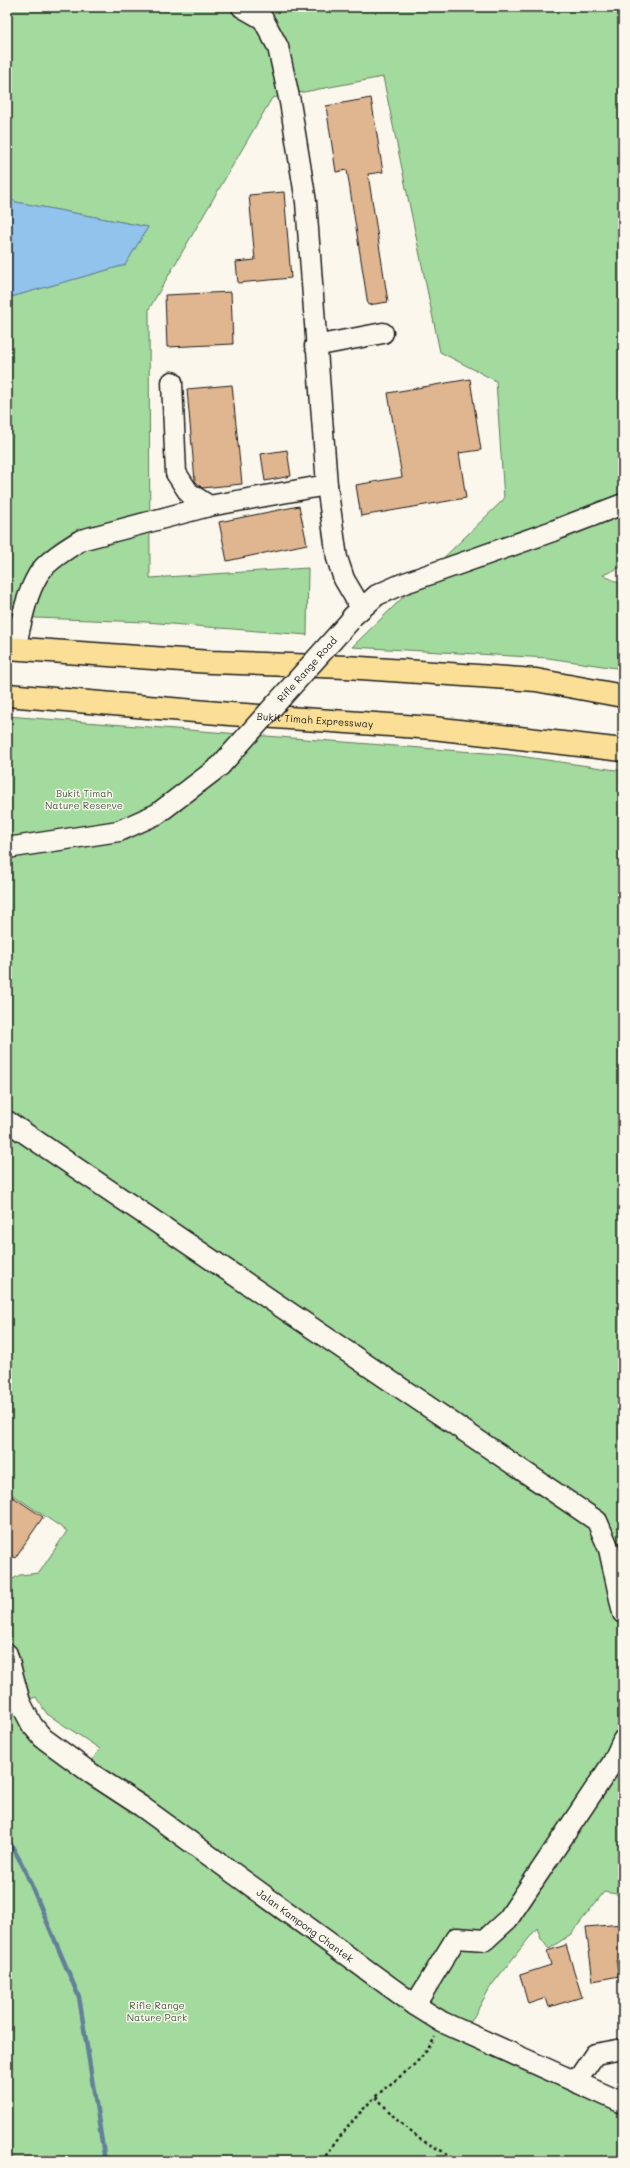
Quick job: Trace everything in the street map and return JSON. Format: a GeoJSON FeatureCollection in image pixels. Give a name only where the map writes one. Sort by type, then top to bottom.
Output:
{"type":"FeatureCollection","features":[{"type":"Feature","properties":{"kind":"highway"},"geometry":{"type":"LineString","coordinates":[[11,648],[211,662],[346,667],[536,680],[623,696]]}},
{"type":"Feature","properties":{"kind":"highway","name":"Bukit Timah Expressway"},"geometry":{"type":"LineString","coordinates":[[7,695],[222,713],[433,728],[623,750]]}},
{"type":"Feature","properties":{"kind":"street"},"geometry":{"type":"LineString","coordinates":[[242,7],[263,19],[278,47],[290,102],[306,202],[315,346],[327,485],[336,558],[355,614]]}},
{"type":"Feature","properties":{"kind":"street"},"geometry":{"type":"LineString","coordinates":[[315,346],[384,333]]}},
{"type":"Feature","properties":{"kind":"street"},"geometry":{"type":"LineString","coordinates":[[172,382],[176,473],[189,493],[209,506]]}},
{"type":"Feature","properties":{"kind":"street"},"geometry":{"type":"LineString","coordinates":[[11,648],[26,603],[38,574],[63,552],[81,540],[209,506],[327,485]]}},
{"type":"Feature","properties":{"kind":"street","name":"Rifle Range Road"},"geometry":{"type":"LineString","coordinates":[[7,848],[119,831],[157,814],[220,766],[355,614],[377,595],[402,584],[553,531],[623,504]]}},
{"type":"Feature","properties":{"kind":"street"},"geometry":{"type":"LineString","coordinates":[[7,1121],[597,1521],[609,1549],[623,1613]]}},
{"type":"Feature","properties":{"kind":"street","name":"Jalan Kampong Chantek"},"geometry":{"type":"LineString","coordinates":[[7,1654],[20,1702],[32,1725],[43,1738],[92,1774],[141,1806],[415,2005],[442,2022],[623,2103]]}},
{"type":"Feature","properties":{"kind":"street"},"geometry":{"type":"LineString","coordinates":[[415,2005],[456,1938],[484,1940],[508,1919],[613,1762],[623,1740]]}},
{"type":"Feature","properties":{"kind":"street"},"geometry":{"type":"LineString","coordinates":[[576,2082],[595,2054],[601,2051],[623,2049]]}},
{"type":"Feature","properties":{"kind":"path"},"geometry":{"type":"LineString","coordinates":[[322,2161],[344,2130],[376,2097],[428,2051],[442,2022]]}},
{"type":"Feature","properties":{"kind":"path"},"geometry":{"type":"LineString","coordinates":[[376,2097],[397,2120],[421,2140],[461,2161]]}},
{"type":"Feature","properties":{"kind":"green space"},"geometry":{"type":"Polygon","coordinates":[[[7,7],[623,7],[623,566],[603,575],[623,585],[623,669],[548,658],[352,647],[504,499],[496,381],[440,352],[383,77],[272,98],[149,309],[150,578],[308,568],[307,635],[146,622],[7,617],[7,298],[125,265],[148,227],[16,202],[7,197],[7,7]]]}},
{"type":"Feature","properties":{"kind":"green space","name":"Bukit Timah Nature Reserve"},"geometry":{"type":"Polygon","coordinates":[[[7,716],[512,755],[623,771],[623,1895],[604,1892],[571,1934],[549,1949],[541,1939],[537,1928],[491,1986],[469,2025],[421,1997],[90,1763],[100,1749],[47,1714],[36,1697],[27,1700],[7,1631],[7,1582],[20,1575],[39,1573],[67,1531],[7,1491],[7,716]]]}},
{"type":"Feature","properties":{"kind":"green space","name":"Rifle Range Nature Park"},"geometry":{"type":"Polygon","coordinates":[[[7,1710],[21,1719],[137,1810],[423,2023],[477,2044],[623,2112],[623,2161],[7,2161],[7,1710]]]}},
{"type":"Feature","properties":{"kind":"water"},"geometry":{"type":"Polygon","coordinates":[[[7,197],[16,202],[148,227],[125,265],[7,298],[7,197]]]}},
{"type":"Feature","properties":{"kind":"building"},"geometry":{"type":"Polygon","coordinates":[[[371,98],[383,172],[368,174],[388,302],[368,305],[347,170],[336,172],[326,106],[371,98]]]}},
{"type":"Feature","properties":{"kind":"building"},"geometry":{"type":"Polygon","coordinates":[[[284,192],[291,278],[238,283],[236,262],[255,260],[249,195],[284,192]]]}},
{"type":"Feature","properties":{"kind":"building"},"geometry":{"type":"Polygon","coordinates":[[[231,292],[233,344],[167,347],[165,295],[231,292]]]}},
{"type":"Feature","properties":{"kind":"building"},"geometry":{"type":"Polygon","coordinates":[[[470,379],[481,450],[459,453],[466,498],[361,516],[356,485],[402,477],[388,393],[470,379]]]}},
{"type":"Feature","properties":{"kind":"building"},"geometry":{"type":"Polygon","coordinates":[[[232,385],[242,484],[202,488],[195,481],[187,389],[232,385]]]}},
{"type":"Feature","properties":{"kind":"building"},"geometry":{"type":"Polygon","coordinates":[[[287,450],[291,476],[265,481],[261,454],[287,450]]]}},
{"type":"Feature","properties":{"kind":"building"},"geometry":{"type":"Polygon","coordinates":[[[299,506],[307,544],[227,561],[219,522],[299,506]]]}},
{"type":"Feature","properties":{"kind":"building"},"geometry":{"type":"Polygon","coordinates":[[[7,1493],[43,1517],[15,1558],[7,1552],[7,1493]]]}},
{"type":"Feature","properties":{"kind":"building"},"geometry":{"type":"Polygon","coordinates":[[[623,1924],[623,1959],[616,1960],[619,1976],[593,1981],[586,1927],[623,1924]]]}},
{"type":"Feature","properties":{"kind":"building"},"geometry":{"type":"Polygon","coordinates":[[[566,1945],[582,1997],[549,2007],[546,1998],[528,2004],[520,1975],[551,1965],[547,1951],[566,1945]]]}},
{"type":"Feature","properties":{"kind":"waterway"},"geometry":{"type":"LineString","coordinates":[[7,1837],[24,1868],[79,1997],[105,2161]]}}]}
